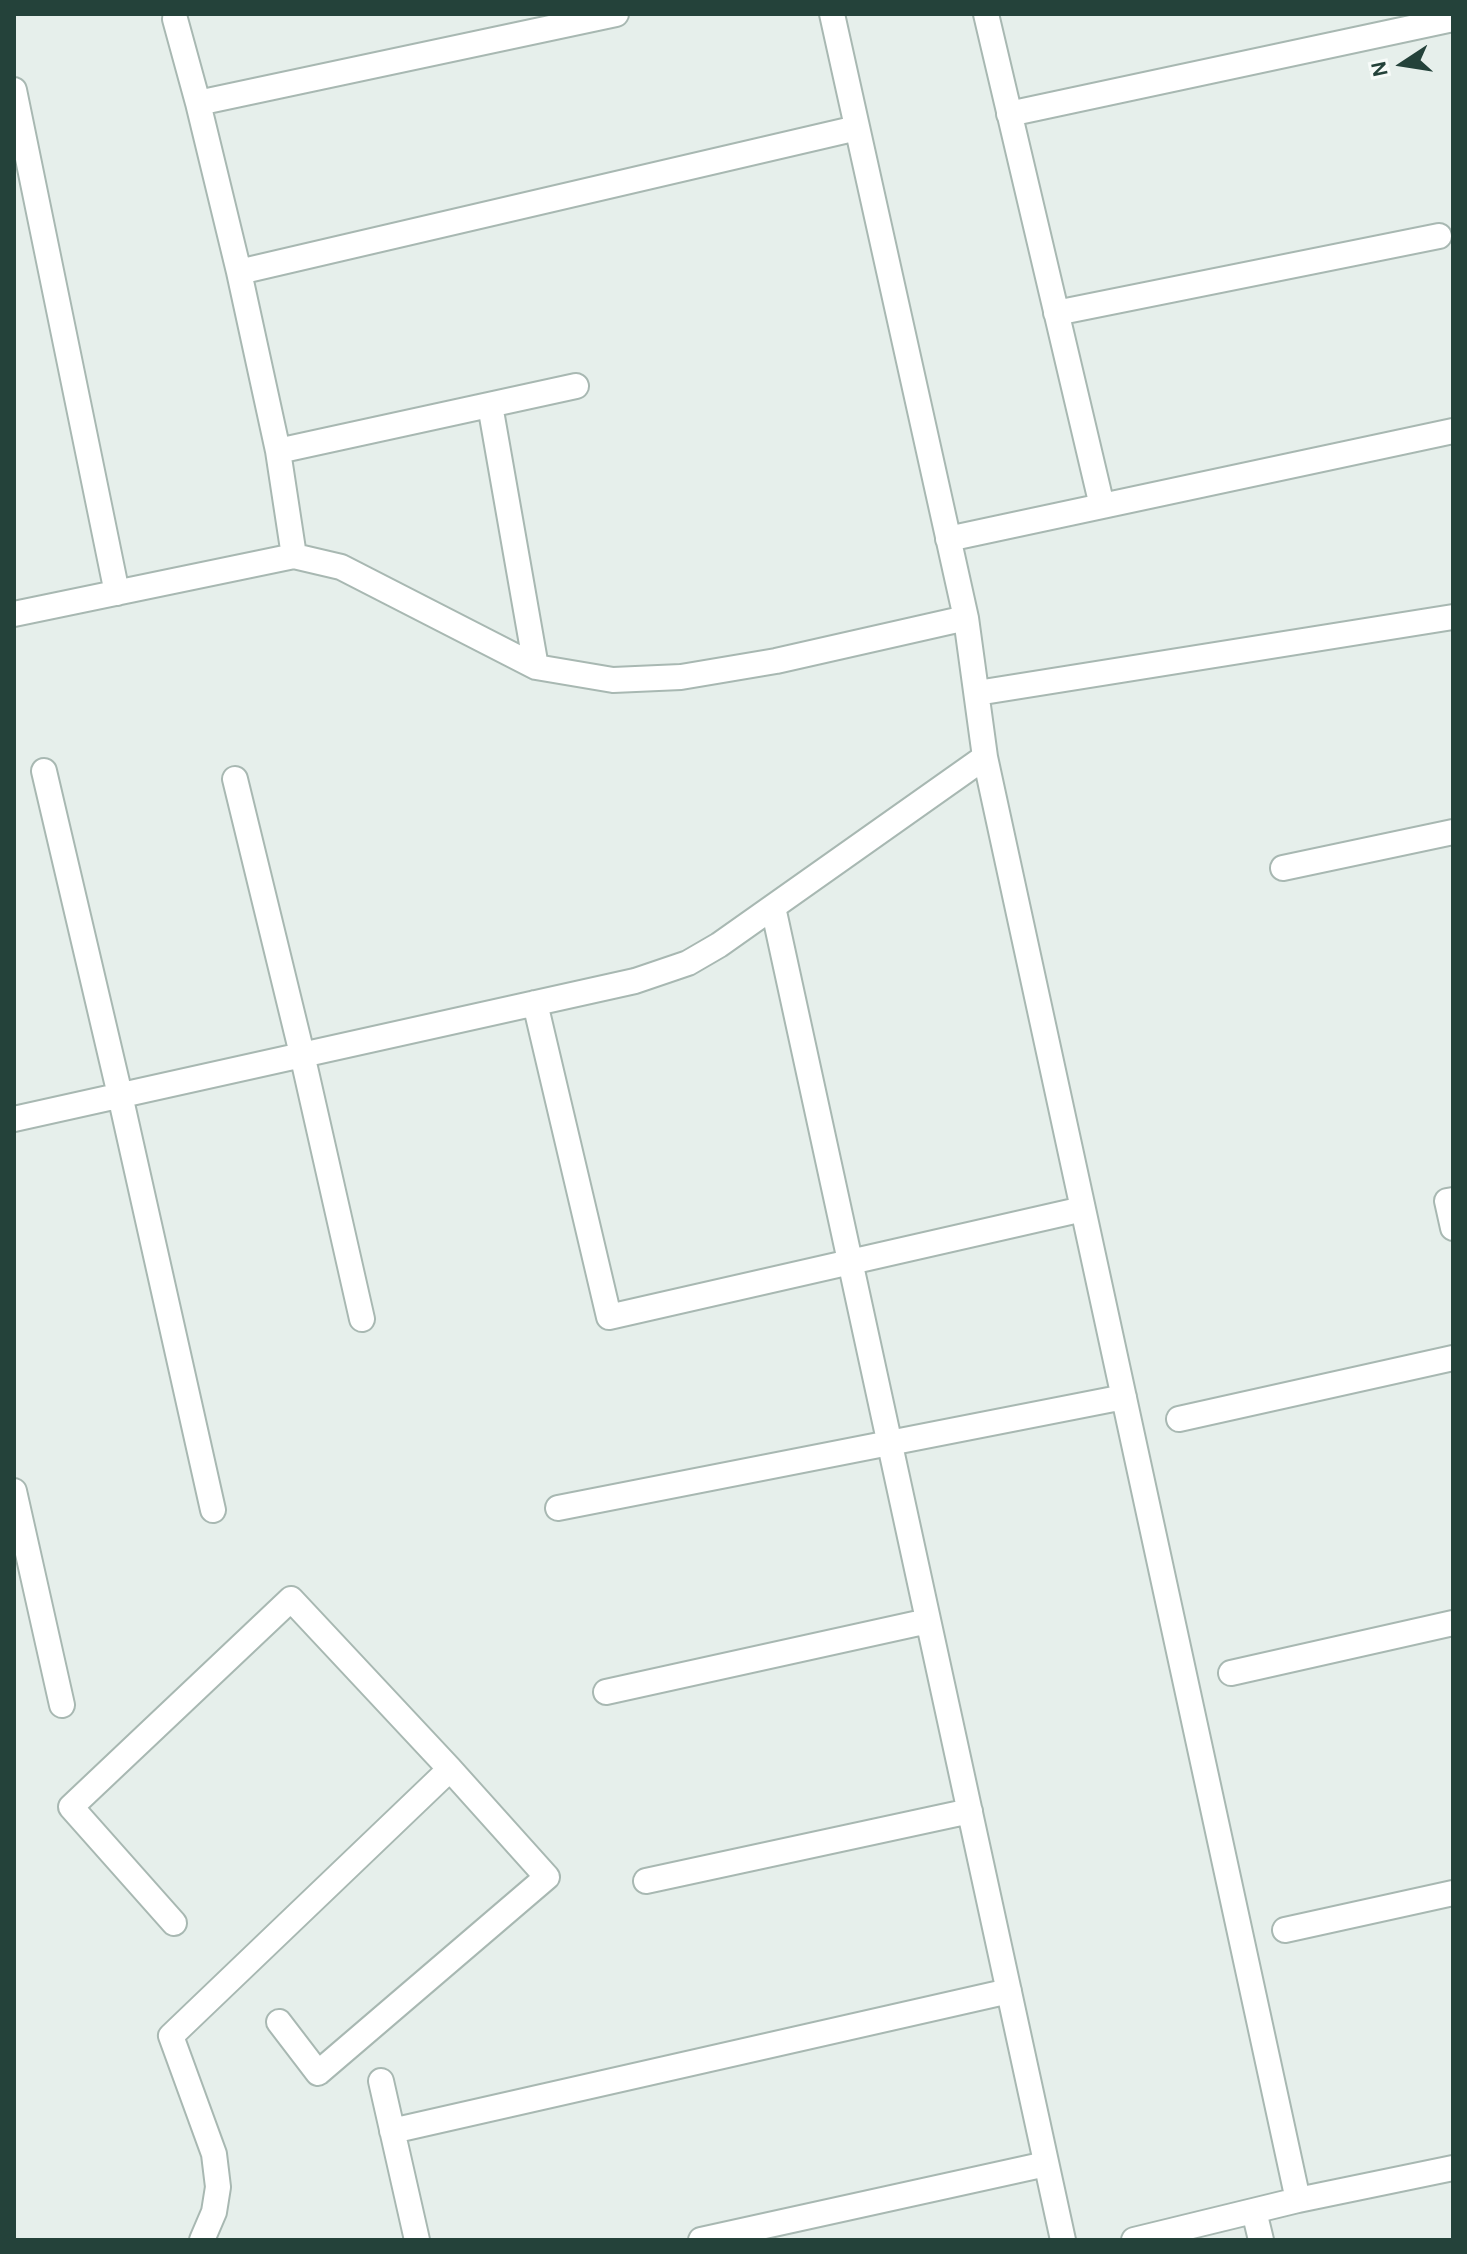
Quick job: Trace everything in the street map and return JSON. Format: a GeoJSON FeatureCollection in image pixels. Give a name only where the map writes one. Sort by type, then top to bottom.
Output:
{"type":"FeatureCollection","features":[{"type":"Feature","properties":{"kind":"street"},"geometry":{"type":"LineString","coordinates":[[198,103],[616,14]]}},
{"type":"Feature","properties":{"kind":"street"},"geometry":{"type":"LineString","coordinates":[[832,14],[966,618],[985,757],[1298,2200]]}},
{"type":"Feature","properties":{"kind":"street"},"geometry":{"type":"LineString","coordinates":[[986,14],[1102,506]]}},
{"type":"Feature","properties":{"kind":"street"},"geometry":{"type":"LineString","coordinates":[[175,19],[239,272],[278,451],[294,556]]}},
{"type":"Feature","properties":{"kind":"street"},"geometry":{"type":"LineString","coordinates":[[1009,114],[1453,19]]}},
{"type":"Feature","properties":{"kind":"street"},"geometry":{"type":"LineString","coordinates":[[14,90],[117,593]]}},
{"type":"Feature","properties":{"kind":"street"},"geometry":{"type":"LineString","coordinates":[[239,272],[857,128]]}},
{"type":"Feature","properties":{"kind":"street"},"geometry":{"type":"LineString","coordinates":[[1056,313],[1439,236]]}},
{"type":"Feature","properties":{"kind":"street"},"geometry":{"type":"LineString","coordinates":[[278,451],[576,386]]}},
{"type":"Feature","properties":{"kind":"street"},"geometry":{"type":"LineString","coordinates":[[490,405],[536,667]]}},
{"type":"Feature","properties":{"kind":"street"},"geometry":{"type":"LineString","coordinates":[[948,539],[1453,431]]}},
{"type":"Feature","properties":{"kind":"street"},"geometry":{"type":"LineString","coordinates":[[14,614],[294,556],[341,567],[536,667],[613,680],[681,677],[776,661],[966,618]]}},
{"type":"Feature","properties":{"kind":"street"},"geometry":{"type":"LineString","coordinates":[[977,693],[1453,617]]}},
{"type":"Feature","properties":{"kind":"street"},"geometry":{"type":"LineString","coordinates":[[14,1119],[635,981],[688,963],[719,945],[985,757]]}},
{"type":"Feature","properties":{"kind":"street"},"geometry":{"type":"LineString","coordinates":[[44,771],[213,1510]]}},
{"type":"Feature","properties":{"kind":"street"},"geometry":{"type":"LineString","coordinates":[[235,779],[362,1319]]}},
{"type":"Feature","properties":{"kind":"street"},"geometry":{"type":"LineString","coordinates":[[1283,868],[1453,832]]}},
{"type":"Feature","properties":{"kind":"street"},"geometry":{"type":"LineString","coordinates":[[773,907],[1063,2240]]}},
{"type":"Feature","properties":{"kind":"street"},"geometry":{"type":"LineString","coordinates":[[535,1003],[609,1317],[1083,1209]]}},
{"type":"Feature","properties":{"kind":"street"},"geometry":{"type":"LineString","coordinates":[[1453,1200],[1447,1201],[1453,1228]]}},
{"type":"Feature","properties":{"kind":"street"},"geometry":{"type":"LineString","coordinates":[[1179,1419],[1453,1358]]}},
{"type":"Feature","properties":{"kind":"street"},"geometry":{"type":"LineString","coordinates":[[558,1508],[1124,1397]]}},
{"type":"Feature","properties":{"kind":"street"},"geometry":{"type":"LineString","coordinates":[[14,1491],[62,1705]]}},
{"type":"Feature","properties":{"kind":"street"},"geometry":{"type":"LineString","coordinates":[[174,1923],[71,1807],[291,1599],[547,1877],[318,2073],[279,2022]]}},
{"type":"Feature","properties":{"kind":"street"},"geometry":{"type":"LineString","coordinates":[[606,1692],[928,1621]]}},
{"type":"Feature","properties":{"kind":"street"},"geometry":{"type":"LineString","coordinates":[[1231,1673],[1453,1623]]}},
{"type":"Feature","properties":{"kind":"street"},"geometry":{"type":"LineString","coordinates":[[202,2240],[214,2212],[218,2187],[214,2154],[171,2036],[450,1769]]}},
{"type":"Feature","properties":{"kind":"street"},"geometry":{"type":"LineString","coordinates":[[646,1881],[970,1811]]}},
{"type":"Feature","properties":{"kind":"street"},"geometry":{"type":"LineString","coordinates":[[1285,1930],[1453,1893]]}},
{"type":"Feature","properties":{"kind":"street"},"geometry":{"type":"LineString","coordinates":[[392,2131],[1009,1991]]}},
{"type":"Feature","properties":{"kind":"street"},"geometry":{"type":"LineString","coordinates":[[381,2081],[417,2240]]}},
{"type":"Feature","properties":{"kind":"street"},"geometry":{"type":"LineString","coordinates":[[701,2240],[1046,2164]]}},
{"type":"Feature","properties":{"kind":"street"},"geometry":{"type":"LineString","coordinates":[[1134,2240],[1298,2200],[1453,2168]]}},
{"type":"Feature","properties":{"kind":"street"},"geometry":{"type":"LineString","coordinates":[[1254,2211],[1261,2240]]}}]}
